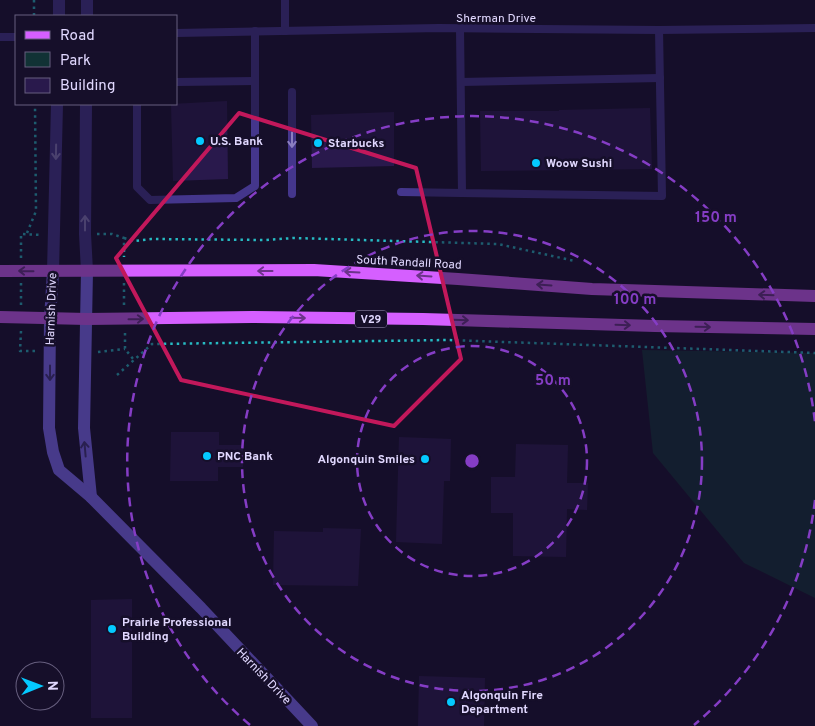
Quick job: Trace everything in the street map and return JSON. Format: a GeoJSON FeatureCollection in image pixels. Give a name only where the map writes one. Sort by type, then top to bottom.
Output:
{"type":"FeatureCollection","features":[{"type":"Feature","properties":{"kind":"main road","name":"South Randall Road"},"geometry":{"type":"LineString","coordinates":[[0,270],[53,272],[314,270],[592,289],[815,296]]}},
{"type":"Feature","properties":{"kind":"main road","name":"V29"},"geometry":{"type":"LineString","coordinates":[[0,317],[50,319],[252,317],[423,319],[815,329]]}},
{"type":"Feature","properties":{"kind":"street"},"geometry":{"type":"LineString","coordinates":[[59,0],[59,15]]}},
{"type":"Feature","properties":{"kind":"street"},"geometry":{"type":"LineString","coordinates":[[87,0],[87,15]]}},
{"type":"Feature","properties":{"kind":"street","name":"Harnish Drive"},"geometry":{"type":"LineString","coordinates":[[57,105],[50,319],[49,428],[58,470],[92,497],[201,608],[312,726]]}},
{"type":"Feature","properties":{"kind":"street"},"geometry":{"type":"LineString","coordinates":[[86,105],[85,234],[87,319],[84,428],[92,497]]}},
{"type":"Feature","properties":{"kind":"lane"},"geometry":{"type":"LineString","coordinates":[[285,0],[285,31]]}},
{"type":"Feature","properties":{"kind":"lane","name":"Sherman Drive"},"geometry":{"type":"LineString","coordinates":[[178,33],[460,29],[659,30],[815,28]]}},
{"type":"Feature","properties":{"kind":"lane"},"geometry":{"type":"LineString","coordinates":[[460,29],[462,193]]}},
{"type":"Feature","properties":{"kind":"lane"},"geometry":{"type":"LineString","coordinates":[[401,192],[662,196],[659,30]]}},
{"type":"Feature","properties":{"kind":"lane"},"geometry":{"type":"LineString","coordinates":[[137,105],[137,187],[150,200],[236,198],[255,186],[255,31]]}},
{"type":"Feature","properties":{"kind":"lane"},"geometry":{"type":"LineString","coordinates":[[0,37],[15,37]]}},
{"type":"Feature","properties":{"kind":"lane"},"geometry":{"type":"LineString","coordinates":[[461,82],[660,78]]}},
{"type":"Feature","properties":{"kind":"lane"},"geometry":{"type":"LineString","coordinates":[[178,82],[255,81]]}},
{"type":"Feature","properties":{"kind":"lane"},"geometry":{"type":"LineString","coordinates":[[292,92],[292,194]]}},
{"type":"Feature","properties":{"kind":"path"},"geometry":{"type":"LineString","coordinates":[[34,0],[34,15]]}},
{"type":"Feature","properties":{"kind":"path"},"geometry":{"type":"LineString","coordinates":[[27,233],[36,212],[35,105]]}},
{"type":"Feature","properties":{"kind":"path"},"geometry":{"type":"LineString","coordinates":[[124,238],[134,241],[151,239],[266,240],[294,238],[498,244],[575,261]]}},
{"type":"Feature","properties":{"kind":"path"},"geometry":{"type":"LineString","coordinates":[[117,375],[152,344],[448,340],[815,353]]}},
{"type":"Feature","properties":{"kind":"path"},"geometry":{"type":"LineString","coordinates":[[125,349],[134,360]]}},
{"type":"Feature","properties":{"kind":"highlighted area"},"geometry":{"type":"Polygon","coordinates":[[[239,113],[416,168],[461,359],[394,426],[181,380],[116,258],[239,113]]]}},
{"type":"Feature","properties":{"kind":"green space"},"geometry":{"type":"Polygon","coordinates":[[[642,350],[815,353],[815,598],[744,563],[653,453],[642,350]]]}},
{"type":"Feature","properties":{"kind":"building","name":"U.S. Bank"},"geometry":{"type":"Polygon","coordinates":[[[227,101],[228,179],[173,181],[171,105],[227,101]]]}},
{"type":"Feature","properties":{"kind":"building"},"geometry":{"type":"Polygon","coordinates":[[[650,108],[652,169],[481,171],[480,111],[650,108]]]}},
{"type":"Feature","properties":{"kind":"building"},"geometry":{"type":"Polygon","coordinates":[[[394,112],[394,166],[312,168],[311,115],[394,112]]]}},
{"type":"Feature","properties":{"kind":"building","name":"PNC Bank"},"geometry":{"type":"Polygon","coordinates":[[[171,432],[219,432],[219,445],[243,445],[243,467],[218,467],[218,481],[170,481],[171,432]]]}},
{"type":"Feature","properties":{"kind":"building"},"geometry":{"type":"Polygon","coordinates":[[[399,437],[451,439],[450,481],[444,481],[442,544],[396,542],[399,437]]]}},
{"type":"Feature","properties":{"kind":"building"},"geometry":{"type":"Polygon","coordinates":[[[516,444],[568,445],[567,483],[588,483],[587,510],[567,509],[566,557],[513,556],[513,513],[491,513],[491,477],[515,477],[516,444]]]}},
{"type":"Feature","properties":{"kind":"building"},"geometry":{"type":"Polygon","coordinates":[[[323,528],[361,529],[358,586],[273,585],[274,531],[323,532],[323,528]]]}},
{"type":"Feature","properties":{"kind":"building","name":"Prairie Professional Building"},"geometry":{"type":"Polygon","coordinates":[[[132,599],[132,718],[91,718],[91,600],[132,599]]]}},
{"type":"Feature","properties":{"kind":"building","name":"Algonquin Fire Department"},"geometry":{"type":"Polygon","coordinates":[[[419,676],[485,678],[484,726],[418,726],[419,676]]]}},
{"type":"Feature","properties":{"kind":"place","name":"U.S. Bank"},"geometry":{"type":"Point","coordinates":[200,141]}},
{"type":"Feature","properties":{"kind":"place","name":"Starbucks"},"geometry":{"type":"Point","coordinates":[318,143]}},
{"type":"Feature","properties":{"kind":"place","name":"Woow Sushi"},"geometry":{"type":"Point","coordinates":[536,163]}},
{"type":"Feature","properties":{"kind":"place","name":"PNC Bank"},"geometry":{"type":"Point","coordinates":[207,456]}},
{"type":"Feature","properties":{"kind":"place","name":"Algonquin Smiles"},"geometry":{"type":"Point","coordinates":[425,459]}},
{"type":"Feature","properties":{"kind":"place","name":"Prairie Professional Building"},"geometry":{"type":"Point","coordinates":[112,629]}},
{"type":"Feature","properties":{"kind":"place","name":"Algonquin Fire Department"},"geometry":{"type":"Point","coordinates":[451,702]}}]}
